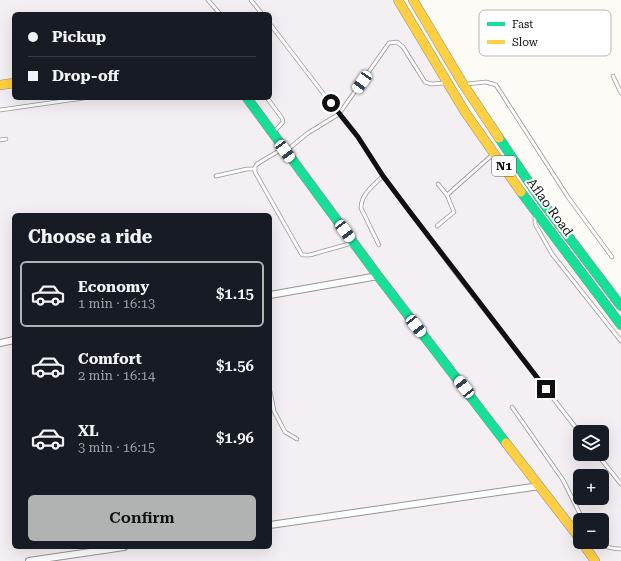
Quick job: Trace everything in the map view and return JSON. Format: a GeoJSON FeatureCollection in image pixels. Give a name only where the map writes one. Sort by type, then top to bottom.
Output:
{"type":"FeatureCollection","features":[{"type":"Feature","properties":{"kind":"main road","name":"Aflao Road"},"geometry":{"type":"LineString","coordinates":[[398,0],[475,127],[621,325]]}},
{"type":"Feature","properties":{"kind":"main road","name":"Aflao Road"},"geometry":{"type":"LineString","coordinates":[[413,0],[463,84],[544,203],[621,306]]}},
{"type":"Feature","properties":{"kind":"main road"},"geometry":{"type":"LineString","coordinates":[[0,85],[12,83]]}},
{"type":"Feature","properties":{"kind":"main road"},"geometry":{"type":"LineString","coordinates":[[250,100],[272,133],[353,243],[573,530]]}},
{"type":"Feature","properties":{"kind":"main road"},"geometry":{"type":"LineString","coordinates":[[587,549],[596,561]]}},
{"type":"Feature","properties":{"kind":"street"},"geometry":{"type":"LineString","coordinates":[[272,295],[378,276]]}},
{"type":"Feature","properties":{"kind":"street"},"geometry":{"type":"LineString","coordinates":[[0,343],[12,340]]}},
{"type":"Feature","properties":{"kind":"street"},"geometry":{"type":"LineString","coordinates":[[272,526],[540,486]]}},
{"type":"Feature","properties":{"kind":"street"},"geometry":{"type":"LineString","coordinates":[[29,561],[110,549]]}},
{"type":"Feature","properties":{"kind":"lane"},"geometry":{"type":"LineString","coordinates":[[208,0],[218,12]]}},
{"type":"Feature","properties":{"kind":"lane"},"geometry":{"type":"LineString","coordinates":[[251,0],[260,12]]}},
{"type":"Feature","properties":{"kind":"lane"},"geometry":{"type":"LineString","coordinates":[[272,27],[358,137],[383,176],[460,278],[574,425]]}},
{"type":"Feature","properties":{"kind":"lane"},"geometry":{"type":"LineString","coordinates":[[353,243],[310,255],[302,255],[255,172],[257,164],[284,149],[339,114],[389,43],[397,42],[403,47],[425,82],[431,84],[447,83]]}},
{"type":"Feature","properties":{"kind":"lane"},"geometry":{"type":"LineString","coordinates":[[613,76],[621,93]]}},
{"type":"Feature","properties":{"kind":"lane"},"geometry":{"type":"LineString","coordinates":[[463,84],[486,82],[496,85],[568,197],[612,257]]}},
{"type":"Feature","properties":{"kind":"lane"},"geometry":{"type":"LineString","coordinates":[[0,110],[70,100]]}},
{"type":"Feature","properties":{"kind":"lane"},"geometry":{"type":"LineString","coordinates":[[268,100],[282,118],[283,122],[272,133]]}},
{"type":"Feature","properties":{"kind":"lane"},"geometry":{"type":"LineString","coordinates":[[0,140],[6,139]]}},
{"type":"Feature","properties":{"kind":"lane"},"geometry":{"type":"LineString","coordinates":[[447,195],[494,153]]}},
{"type":"Feature","properties":{"kind":"lane"},"geometry":{"type":"LineString","coordinates":[[216,176],[247,169],[255,169]]}},
{"type":"Feature","properties":{"kind":"lane"},"geometry":{"type":"LineString","coordinates":[[379,245],[361,208],[361,202],[363,196],[383,176]]}},
{"type":"Feature","properties":{"kind":"lane"},"geometry":{"type":"LineString","coordinates":[[437,226],[454,212],[447,195],[438,184]]}},
{"type":"Feature","properties":{"kind":"lane"},"geometry":{"type":"LineString","coordinates":[[535,210],[535,224],[552,254],[621,341]]}},
{"type":"Feature","properties":{"kind":"lane"},"geometry":{"type":"LineString","coordinates":[[272,402],[274,411],[285,432],[297,439]]}},
{"type":"Feature","properties":{"kind":"lane"},"geometry":{"type":"LineString","coordinates":[[512,407],[563,480],[580,513]]}},
{"type":"Feature","properties":{"kind":"lane"},"geometry":{"type":"LineString","coordinates":[[603,461],[621,484]]}},
{"type":"Feature","properties":{"kind":"lane"},"geometry":{"type":"LineString","coordinates":[[609,547],[621,549]]}},
{"type":"Feature","properties":{"kind":"shaded area"},"geometry":{"type":"Polygon","coordinates":[[[0,0],[392,0],[431,66],[525,206],[621,335],[621,561],[0,561],[0,0]]]}},
{"type":"Feature","properties":{"kind":"traffic: fast"},"geometry":{"type":"LineString","coordinates":[[248,100],[378,276],[506,443]]}},
{"type":"Feature","properties":{"kind":"traffic: fast"},"geometry":{"type":"LineString","coordinates":[[499,138],[543,203],[621,306]]}},
{"type":"Feature","properties":{"kind":"traffic: fast"},"geometry":{"type":"LineString","coordinates":[[521,192],[621,325]]}},
{"type":"Feature","properties":{"kind":"traffic: slow"},"geometry":{"type":"LineString","coordinates":[[398,0],[465,112],[521,192]]}},
{"type":"Feature","properties":{"kind":"traffic: slow"},"geometry":{"type":"LineString","coordinates":[[413,0],[463,84],[499,138]]}},
{"type":"Feature","properties":{"kind":"traffic: slow"},"geometry":{"type":"LineString","coordinates":[[0,85],[12,83]]}},
{"type":"Feature","properties":{"kind":"traffic: slow"},"geometry":{"type":"LineString","coordinates":[[506,443],[573,530]]}},
{"type":"Feature","properties":{"kind":"traffic: slow"},"geometry":{"type":"LineString","coordinates":[[587,549],[595,561]]}},
{"type":"Feature","properties":{"kind":"route"},"geometry":{"type":"LineString","coordinates":[[331,103],[358,137],[383,176],[455,272],[546,389]]}}]}
